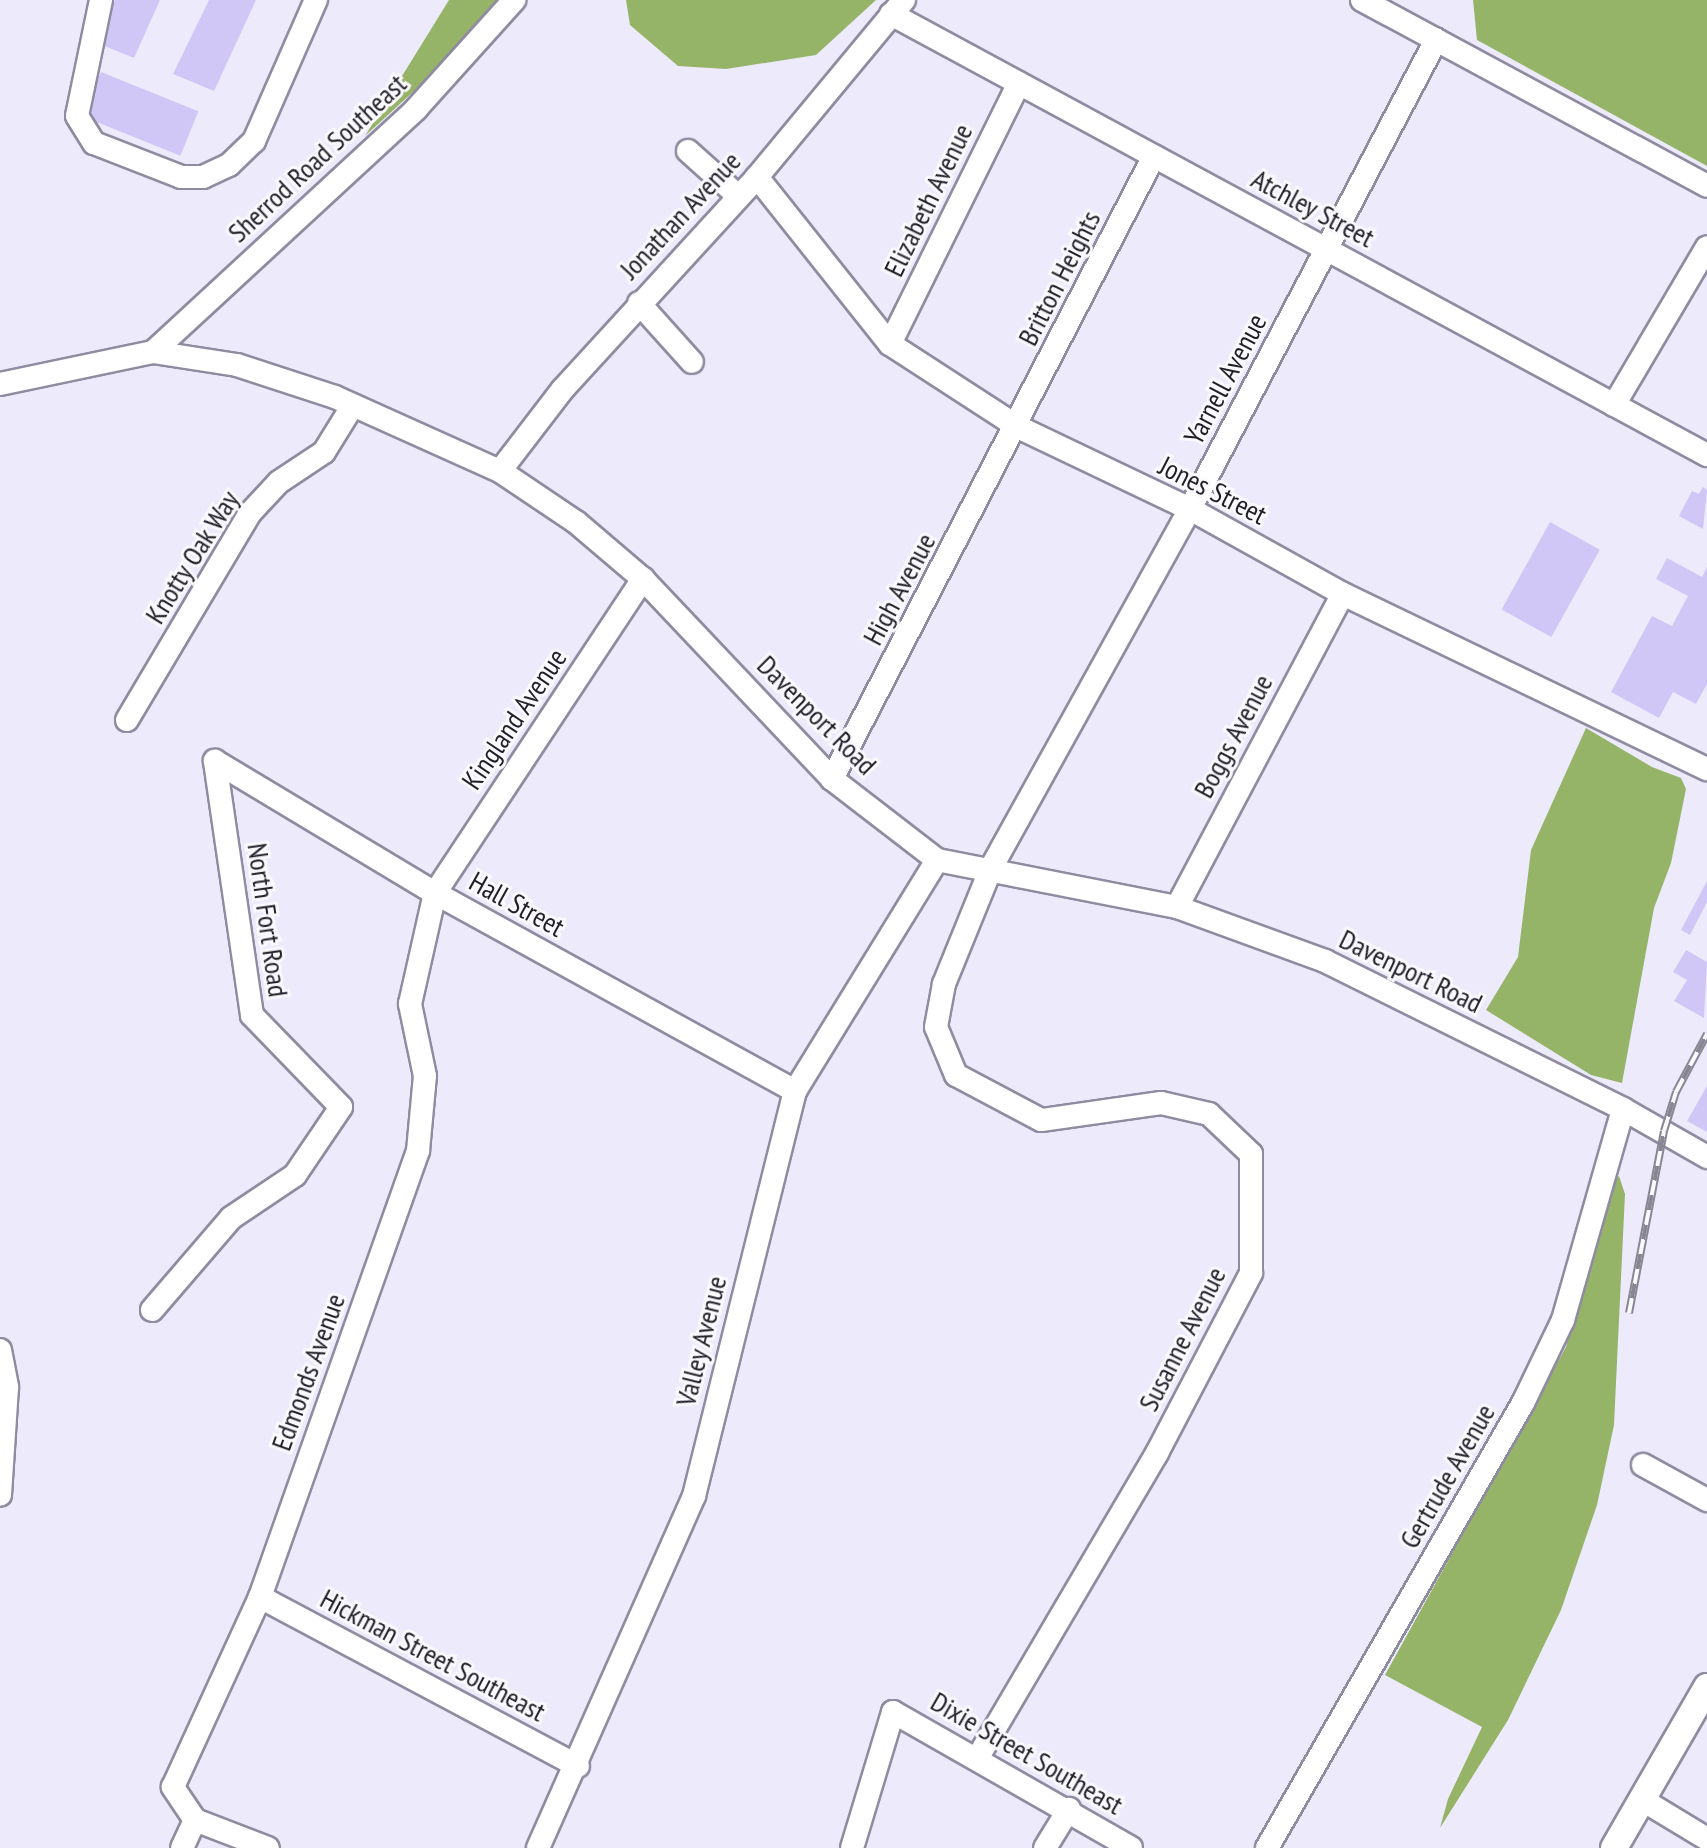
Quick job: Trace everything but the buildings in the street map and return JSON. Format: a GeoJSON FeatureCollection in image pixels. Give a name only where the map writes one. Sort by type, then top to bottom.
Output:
{"type":"FeatureCollection","features":[{"type":"Feature","properties":{"kind":"main road"},"geometry":{"type":"LineString","coordinates":[[1614,1848],[1707,1687]]}},
{"type":"Feature","properties":{"kind":"street"},"geometry":{"type":"LineString","coordinates":[[101,0],[77,116],[94,143],[145,166],[203,177],[229,165],[254,141],[316,0]]}},
{"type":"Feature","properties":{"kind":"street","name":"Sherrod Road Southeast"},"geometry":{"type":"LineString","coordinates":[[153,352],[416,109],[514,0]]}},
{"type":"Feature","properties":{"kind":"street"},"geometry":{"type":"LineString","coordinates":[[1362,0],[1707,186]]}},
{"type":"Feature","properties":{"kind":"street","name":"Atchley Street"},"geometry":{"type":"LineString","coordinates":[[897,7],[1019,83],[1707,455]]}},
{"type":"Feature","properties":{"kind":"street","name":"Jonathan Avenue"},"geometry":{"type":"LineString","coordinates":[[500,471],[525,434],[639,303],[757,177],[897,7]]}},
{"type":"Feature","properties":{"kind":"street","name":"Yarnell Avenue"},"geometry":{"type":"LineString","coordinates":[[991,868],[1190,509],[1436,40]]}},
{"type":"Feature","properties":{"kind":"street","name":"Elizabeth Avenue"},"geometry":{"type":"LineString","coordinates":[[890,344],[1019,83]]}},
{"type":"Feature","properties":{"kind":"street"},"geometry":{"type":"LineString","coordinates":[[688,151],[737,195]]}},
{"type":"Feature","properties":{"kind":"street","name":"Britton Heights"},"geometry":{"type":"LineString","coordinates":[[1018,427],[1154,156]]}},
{"type":"Feature","properties":{"kind":"street","name":"Jones Street"},"geometry":{"type":"LineString","coordinates":[[757,177],[890,344],[1018,427],[1190,509],[1343,594],[1707,769]]}},
{"type":"Feature","properties":{"kind":"street"},"geometry":{"type":"LineString","coordinates":[[1614,405],[1707,247]]}},
{"type":"Feature","properties":{"kind":"street"},"geometry":{"type":"LineString","coordinates":[[639,303],[692,362]]}},
{"type":"Feature","properties":{"kind":"street","name":"Davenport Road"},"geometry":{"type":"LineString","coordinates":[[0,384],[153,352],[237,365],[353,405],[500,471],[576,522],[643,579],[832,779],[937,860],[991,868],[1177,907],[1325,961],[1623,1109],[1707,1157]]}},
{"type":"Feature","properties":{"kind":"street","name":"Knotty Oak Way"},"geometry":{"type":"LineString","coordinates":[[127,720],[250,513],[279,482],[324,452],[353,405]]}},
{"type":"Feature","properties":{"kind":"street","name":"High Avenue"},"geometry":{"type":"LineString","coordinates":[[832,779],[1018,427]]}},
{"type":"Feature","properties":{"kind":"street","name":"Kingland Avenue"},"geometry":{"type":"LineString","coordinates":[[435,893],[643,579]]}},
{"type":"Feature","properties":{"kind":"street","name":"Boggs Avenue"},"geometry":{"type":"LineString","coordinates":[[1177,907],[1343,594]]}},
{"type":"Feature","properties":{"kind":"street","name":"Hall Street"},"geometry":{"type":"LineString","coordinates":[[215,761],[435,893],[795,1091]]}},
{"type":"Feature","properties":{"kind":"street","name":"North Fort Road"},"geometry":{"type":"LineString","coordinates":[[152,1310],[231,1218],[295,1175],[341,1107],[252,1015],[215,761]]}},
{"type":"Feature","properties":{"kind":"street","name":"Valley Avenue"},"geometry":{"type":"LineString","coordinates":[[538,1848],[578,1766],[694,1496],[795,1091],[937,860]]}},
{"type":"Feature","properties":{"kind":"street","name":"Susanne Avenue"},"geometry":{"type":"LineString","coordinates":[[978,1757],[1157,1453],[1251,1273],[1251,1154],[1209,1114],[1161,1103],[1041,1120],[956,1075],[936,1027],[944,984],[991,868]]}},
{"type":"Feature","properties":{"kind":"street","name":"Edmonds Avenue"},"geometry":{"type":"LineString","coordinates":[[195,1820],[173,1787],[260,1597],[418,1151],[425,1076],[410,1004],[435,893]]}},
{"type":"Feature","properties":{"kind":"street","name":"Gertrude Avenue"},"geometry":{"type":"LineString","coordinates":[[1267,1848],[1523,1403],[1563,1320],[1623,1109]]}},
{"type":"Feature","properties":{"kind":"street"},"geometry":{"type":"LineString","coordinates":[[0,1350],[7,1387],[0,1495]]}},
{"type":"Feature","properties":{"kind":"street"},"geometry":{"type":"LineString","coordinates":[[1643,1465],[1707,1500]]}},
{"type":"Feature","properties":{"kind":"street","name":"Hickman Street Southeast"},"geometry":{"type":"LineString","coordinates":[[260,1597],[578,1766]]}},
{"type":"Feature","properties":{"kind":"street","name":"Dixie Street Southeast"},"geometry":{"type":"LineString","coordinates":[[852,1848],[893,1712],[978,1757],[1131,1848]]}},
{"type":"Feature","properties":{"kind":"street"},"geometry":{"type":"LineString","coordinates":[[1641,1799],[1707,1839]]}},
{"type":"Feature","properties":{"kind":"street"},"geometry":{"type":"LineString","coordinates":[[1045,1848],[1069,1809]]}},
{"type":"Feature","properties":{"kind":"street"},"geometry":{"type":"LineString","coordinates":[[182,1848],[195,1820],[268,1848]]}},
{"type":"Feature","properties":{"kind":"green space"},"geometry":{"type":"Polygon","coordinates":[[[449,0],[502,0],[464,45],[365,136],[449,0]]]}},
{"type":"Feature","properties":{"kind":"green space"},"geometry":{"type":"Polygon","coordinates":[[[626,0],[876,0],[816,55],[726,69],[678,66],[630,25],[626,0]]]}},
{"type":"Feature","properties":{"kind":"green space"},"geometry":{"type":"Polygon","coordinates":[[[1473,0],[1707,0],[1707,166],[1477,40],[1473,0]]]}},
{"type":"Feature","properties":{"kind":"green space"},"geometry":{"type":"Polygon","coordinates":[[[1586,728],[1652,767],[1681,778],[1686,789],[1671,863],[1654,908],[1622,1083],[1591,1075],[1486,1010],[1518,957],[1531,850],[1586,728]]]}},
{"type":"Feature","properties":{"kind":"green space"},"geometry":{"type":"Polygon","coordinates":[[[1619,1176],[1625,1194],[1614,1425],[1597,1505],[1561,1610],[1508,1720],[1440,1828],[1448,1799],[1482,1727],[1385,1675],[1566,1347],[1608,1186],[1619,1176]]]}},
{"type":"Feature","properties":{"kind":"railway"},"geometry":{"type":"LineString","coordinates":[[1629,1313],[1664,1131],[1676,1092],[1707,1034]]}}]}
